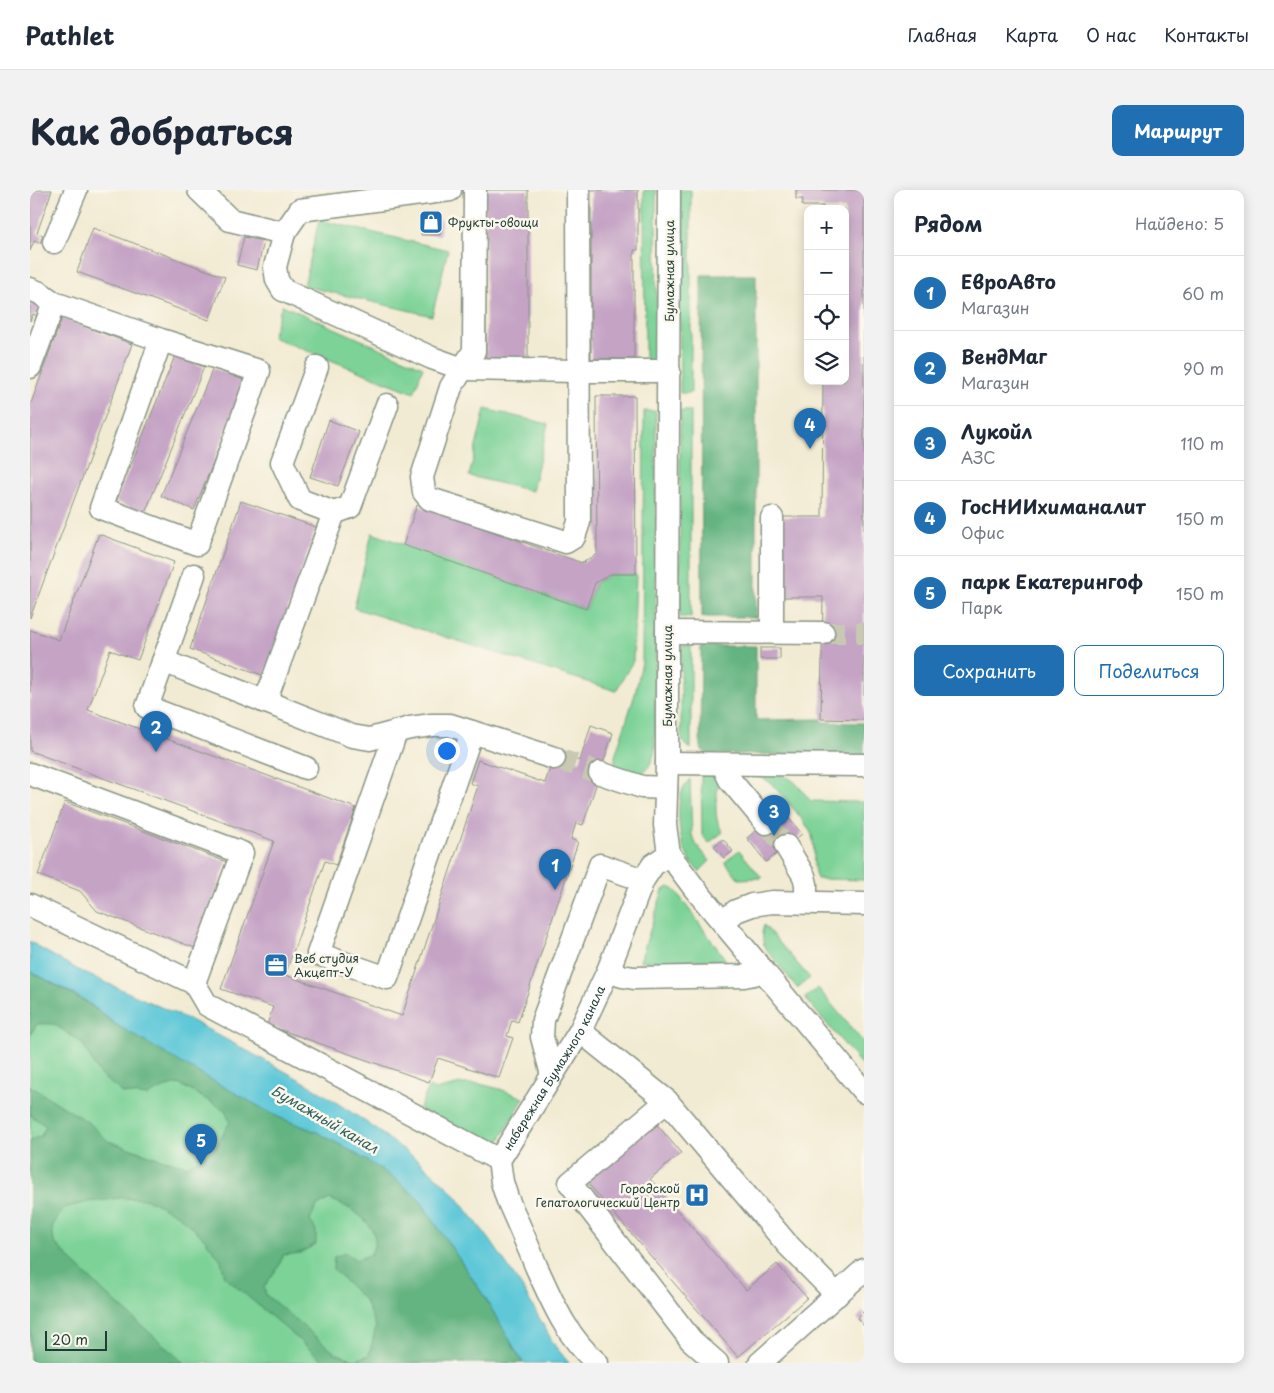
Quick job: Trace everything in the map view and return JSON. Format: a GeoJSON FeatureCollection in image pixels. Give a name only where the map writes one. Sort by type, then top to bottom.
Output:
{"type":"FeatureCollection","features":[{"type":"Feature","properties":{"kind":"street"},"geometry":{"type":"LineString","coordinates":[[54,242],[76,190]]}},
{"type":"Feature","properties":{"kind":"street"},"geometry":{"type":"LineString","coordinates":[[199,190],[230,220],[284,233]]}},
{"type":"Feature","properties":{"kind":"street"},"geometry":{"type":"LineString","coordinates":[[450,190],[300,210],[284,233],[275,267],[277,280],[283,290],[432,358],[463,369],[668,371]]}},
{"type":"Feature","properties":{"kind":"street"},"geometry":{"type":"LineString","coordinates":[[475,190],[474,351],[451,387],[422,477],[424,492],[430,499],[566,542],[574,537],[579,522],[578,190]]}},
{"type":"Feature","properties":{"kind":"street","name":"Бумажная улица"},"geometry":{"type":"LineString","coordinates":[[669,190],[667,763],[665,825],[669,854],[695,889],[864,1092]]}},
{"type":"Feature","properties":{"kind":"street"},"geometry":{"type":"LineString","coordinates":[[30,289],[40,293],[54,303],[259,371],[196,544],[101,508],[161,340]]}},
{"type":"Feature","properties":{"kind":"street"},"geometry":{"type":"LineString","coordinates":[[30,367],[54,303]]}},
{"type":"Feature","properties":{"kind":"street"},"geometry":{"type":"LineString","coordinates":[[317,367],[282,462],[300,500],[334,513],[350,507],[387,405]]}},
{"type":"Feature","properties":{"kind":"street"},"geometry":{"type":"LineString","coordinates":[[265,702],[334,513]]}},
{"type":"Feature","properties":{"kind":"street"},"geometry":{"type":"LineString","coordinates":[[772,518],[786,638]]}},
{"type":"Feature","properties":{"kind":"street"},"geometry":{"type":"LineString","coordinates":[[194,575],[147,707],[306,768]]}},
{"type":"Feature","properties":{"kind":"street"},"geometry":{"type":"LineString","coordinates":[[667,632],[786,638],[822,633]]}},
{"type":"Feature","properties":{"kind":"street"},"geometry":{"type":"LineString","coordinates":[[163,661],[352,736],[370,739],[432,724],[450,725],[554,758]]}},
{"type":"Feature","properties":{"kind":"street"},"geometry":{"type":"LineString","coordinates":[[396,732],[318,954],[387,978],[472,732]]}},
{"type":"Feature","properties":{"kind":"street"},"geometry":{"type":"LineString","coordinates":[[667,763],[864,766]]}},
{"type":"Feature","properties":{"kind":"street"},"geometry":{"type":"LineString","coordinates":[[726,764],[726,772],[730,780],[766,822]]}},
{"type":"Feature","properties":{"kind":"street"},"geometry":{"type":"LineString","coordinates":[[600,773],[642,787],[666,788]]}},
{"type":"Feature","properties":{"kind":"street"},"geometry":{"type":"LineString","coordinates":[[30,774],[242,853],[194,983]]}},
{"type":"Feature","properties":{"kind":"street"},"geometry":{"type":"LineString","coordinates":[[786,846],[804,876],[806,902]]}},
{"type":"Feature","properties":{"kind":"street","name":"набережная Бумажного канала"},"geometry":{"type":"LineString","coordinates":[[597,1363],[584,1351],[568,1331],[553,1304],[507,1198],[502,1182],[499,1160],[580,1031],[608,971],[642,880],[653,865],[669,854]]}},
{"type":"Feature","properties":{"kind":"street"},"geometry":{"type":"LineString","coordinates":[[552,1075],[542,1037],[543,1020],[600,865],[642,880]]}},
{"type":"Feature","properties":{"kind":"street"},"geometry":{"type":"LineString","coordinates":[[723,922],[736,912],[752,905],[772,902],[864,904]]}},
{"type":"Feature","properties":{"kind":"street"},"geometry":{"type":"LineString","coordinates":[[30,905],[194,983],[207,1005],[499,1160]]}},
{"type":"Feature","properties":{"kind":"street"},"geometry":{"type":"LineString","coordinates":[[608,971],[634,978],[744,976],[754,974],[762,969]]}},
{"type":"Feature","properties":{"kind":"street"},"geometry":{"type":"LineString","coordinates":[[580,1031],[667,1101],[787,1244],[837,1295]]}},
{"type":"Feature","properties":{"kind":"street"},"geometry":{"type":"LineString","coordinates":[[667,1101],[570,1183],[691,1340],[717,1363]]}},
{"type":"Feature","properties":{"kind":"street"},"geometry":{"type":"LineString","coordinates":[[760,1363],[864,1270]]}},
{"type":"Feature","properties":{"kind":"green space"},"geometry":{"type":"Polygon","coordinates":[[[644,190],[656,190],[657,361],[645,361],[644,190]]]}},
{"type":"Feature","properties":{"kind":"green space"},"geometry":{"type":"Polygon","coordinates":[[[679,190],[691,190],[691,393],[680,393],[679,190]]]}},
{"type":"Feature","properties":{"kind":"green space"},"geometry":{"type":"Polygon","coordinates":[[[319,220],[448,250],[432,316],[304,286],[319,220]]]}},
{"type":"Feature","properties":{"kind":"green space"},"geometry":{"type":"Polygon","coordinates":[[[701,275],[756,275],[756,617],[702,617],[701,275]]]}},
{"type":"Feature","properties":{"kind":"green space"},"geometry":{"type":"Polygon","coordinates":[[[282,305],[423,367],[414,393],[272,337],[282,305]]]}},
{"type":"Feature","properties":{"kind":"green space"},"geometry":{"type":"Polygon","coordinates":[[[485,409],[548,424],[532,491],[469,476],[485,409]]]}},
{"type":"Feature","properties":{"kind":"green space"},"geometry":{"type":"Polygon","coordinates":[[[644,411],[656,411],[655,750],[649,765],[637,777],[619,772],[615,766],[615,756],[635,694],[642,662],[644,411]]]}},
{"type":"Feature","properties":{"kind":"green space"},"geometry":{"type":"Polygon","coordinates":[[[680,411],[691,411],[691,617],[680,617],[680,411]]]}},
{"type":"Feature","properties":{"kind":"green space"},"geometry":{"type":"Polygon","coordinates":[[[372,533],[586,609],[595,583],[610,574],[636,574],[633,661],[616,691],[354,608],[372,533]]]}},
{"type":"Feature","properties":{"kind":"green space"},"geometry":{"type":"Polygon","coordinates":[[[681,646],[691,646],[691,749],[684,744],[681,735],[681,646]]]}},
{"type":"Feature","properties":{"kind":"green space"},"geometry":{"type":"Polygon","coordinates":[[[701,646],[756,646],[756,720],[821,719],[822,722],[864,723],[864,755],[708,754],[703,751],[700,746],[701,646]]]}},
{"type":"Feature","properties":{"kind":"green space"},"geometry":{"type":"Polygon","coordinates":[[[701,774],[714,774],[718,783],[716,815],[723,832],[709,843],[702,835],[701,774]]]}},
{"type":"Feature","properties":{"kind":"green space"},"geometry":{"type":"Polygon","coordinates":[[[736,774],[784,776],[795,783],[811,801],[864,802],[864,880],[817,879],[814,869],[812,836],[800,817],[767,780],[759,777],[737,776],[736,774]]]}},
{"type":"Feature","properties":{"kind":"green space"},"geometry":{"type":"Polygon","coordinates":[[[690,779],[692,835],[696,844],[710,861],[699,872],[686,852],[679,824],[681,796],[684,786],[690,779]]]}},
{"type":"Feature","properties":{"kind":"green space"},"geometry":{"type":"Polygon","coordinates":[[[739,850],[762,878],[739,879],[725,862],[739,850]]]}},
{"type":"Feature","properties":{"kind":"green space"},"geometry":{"type":"Polygon","coordinates":[[[669,887],[675,890],[726,960],[640,961],[663,890],[669,887]]]}},
{"type":"Feature","properties":{"kind":"green space"},"geometry":{"type":"Polygon","coordinates":[[[764,925],[810,978],[797,988],[764,946],[762,932],[764,925]]]}},
{"type":"Feature","properties":{"kind":"green space"},"geometry":{"type":"Polygon","coordinates":[[[30,971],[278,1117],[317,1132],[419,1199],[523,1363],[30,1363],[30,971]]]}},
{"type":"Feature","properties":{"kind":"green space"},"geometry":{"type":"Polygon","coordinates":[[[30,971],[86,1002],[115,1024],[278,1117],[317,1132],[393,1177],[419,1199],[484,1296],[523,1363],[326,1363],[225,1277],[221,1260],[202,1236],[178,1215],[147,1199],[121,1198],[88,1202],[64,1208],[52,1227],[54,1242],[106,1294],[184,1363],[30,1363],[30,1140],[41,1136],[46,1126],[30,1115],[30,1086],[89,1123],[108,1141],[187,1166],[214,1151],[230,1122],[225,1110],[179,1084],[163,1088],[147,1096],[123,1093],[99,1074],[82,1043],[54,1024],[37,1024],[30,1035],[30,971]],[[329,1199],[316,1207],[310,1221],[316,1230],[316,1244],[300,1253],[283,1255],[279,1266],[264,1287],[266,1295],[335,1353],[356,1360],[369,1355],[376,1327],[365,1301],[333,1269],[334,1257],[346,1253],[356,1260],[371,1254],[375,1239],[373,1232],[364,1219],[329,1199]]]}},
{"type":"Feature","properties":{"kind":"green space"},"geometry":{"type":"Polygon","coordinates":[[[818,988],[864,1043],[864,1068],[805,998],[818,988]]]}},
{"type":"Feature","properties":{"kind":"green space"},"geometry":{"type":"Polygon","coordinates":[[[460,1084],[480,1084],[524,1098],[496,1147],[419,1109],[429,1087],[435,1090],[460,1084]]]}},
{"type":"Feature","properties":{"kind":"water","name":"Бумажный канал"},"geometry":{"type":"Polygon","coordinates":[[[30,941],[82,972],[192,1021],[308,1084],[363,1120],[419,1161],[453,1192],[490,1240],[523,1289],[555,1346],[569,1363],[523,1363],[484,1296],[419,1199],[393,1177],[317,1132],[278,1117],[190,1068],[115,1024],[86,1001],[30,971],[30,941]]]}},
{"type":"Feature","properties":{"kind":"building"},"geometry":{"type":"Polygon","coordinates":[[[30,190],[52,190],[37,233],[43,235],[40,243],[34,241],[30,251],[30,190]]]}},
{"type":"Feature","properties":{"kind":"building"},"geometry":{"type":"Polygon","coordinates":[[[485,190],[528,190],[528,360],[486,360],[485,190]]]}},
{"type":"Feature","properties":{"kind":"building"},"geometry":{"type":"Polygon","coordinates":[[[591,190],[638,190],[638,250],[634,250],[634,359],[591,359],[591,190]]]}},
{"type":"Feature","properties":{"kind":"building"},"geometry":{"type":"Polygon","coordinates":[[[796,190],[864,190],[864,720],[821,719],[823,597],[782,597],[782,517],[822,517],[823,385],[849,385],[849,205],[802,206],[803,199],[796,199],[796,190]]]}},
{"type":"Feature","properties":{"kind":"building"},"geometry":{"type":"Polygon","coordinates":[[[422,219],[441,219],[440,235],[421,235],[422,219]]]}},
{"type":"Feature","properties":{"kind":"building"},"geometry":{"type":"Polygon","coordinates":[[[93,228],[225,277],[209,320],[77,272],[93,228]]]}},
{"type":"Feature","properties":{"kind":"building"},"geometry":{"type":"Polygon","coordinates":[[[244,237],[264,241],[257,270],[237,265],[244,237]]]}},
{"type":"Feature","properties":{"kind":"building"},"geometry":{"type":"Polygon","coordinates":[[[30,299],[42,303],[37,316],[33,314],[30,321],[30,299]]]}},
{"type":"Feature","properties":{"kind":"building"},"geometry":{"type":"Polygon","coordinates":[[[62,318],[132,344],[30,618],[30,406],[62,318]]]}},
{"type":"Feature","properties":{"kind":"building"},"geometry":{"type":"Polygon","coordinates":[[[175,356],[204,367],[145,513],[116,502],[175,356]]]}},
{"type":"Feature","properties":{"kind":"building"},"geometry":{"type":"Polygon","coordinates":[[[213,368],[246,381],[194,510],[161,496],[213,368]]]}},
{"type":"Feature","properties":{"kind":"building"},"geometry":{"type":"Polygon","coordinates":[[[596,396],[635,396],[636,574],[610,574],[595,583],[586,609],[403,545],[417,505],[582,563],[597,554],[596,396]]]}},
{"type":"Feature","properties":{"kind":"building"},"geometry":{"type":"Polygon","coordinates":[[[329,420],[359,432],[338,486],[310,477],[329,420]]]}},
{"type":"Feature","properties":{"kind":"building"},"geometry":{"type":"Polygon","coordinates":[[[241,501],[316,527],[265,676],[190,649],[241,501]]]}},
{"type":"Feature","properties":{"kind":"building"},"geometry":{"type":"Polygon","coordinates":[[[99,534],[174,562],[138,660],[110,650],[88,710],[356,808],[336,865],[325,861],[285,975],[402,1016],[478,786],[470,783],[478,760],[545,783],[555,753],[580,761],[591,725],[613,733],[583,825],[576,823],[571,839],[578,842],[518,1022],[512,1020],[507,1036],[513,1038],[499,1078],[438,1058],[429,1082],[267,1025],[273,1007],[221,989],[274,841],[30,751],[30,630],[59,640],[99,534]]]}},
{"type":"Feature","properties":{"kind":"building"},"geometry":{"type":"Polygon","coordinates":[[[760,648],[780,648],[780,659],[760,659],[760,648]]]}},
{"type":"Feature","properties":{"kind":"building"},"geometry":{"type":"Polygon","coordinates":[[[440,739],[454,743],[451,755],[437,751],[440,739]]]}},
{"type":"Feature","properties":{"kind":"building"},"geometry":{"type":"Polygon","coordinates":[[[65,802],[227,862],[195,948],[97,911],[80,891],[38,875],[65,802]]]}},
{"type":"Feature","properties":{"kind":"building"},"geometry":{"type":"Polygon","coordinates":[[[782,810],[802,834],[766,862],[747,838],[782,810]]]}},
{"type":"Feature","properties":{"kind":"building"},"geometry":{"type":"Polygon","coordinates":[[[723,839],[733,851],[724,858],[714,846],[723,839]]]}},
{"type":"Feature","properties":{"kind":"building"},"geometry":{"type":"Polygon","coordinates":[[[654,1121],[681,1153],[650,1179],[746,1290],[777,1264],[807,1298],[738,1357],[585,1180],[654,1121]]]}},
{"type":"Feature","properties":{"kind":"building"},"geometry":{"type":"Polygon","coordinates":[[[864,1311],[864,1326],[857,1318],[864,1311]]]}},
{"type":"Feature","properties":{"kind":"tunnel"},"geometry":{"type":"LineString","coordinates":[[823,633],[864,633]]}},
{"type":"Feature","properties":{"kind":"tunnel"},"geometry":{"type":"LineString","coordinates":[[554,758],[600,773]]}},
{"type":"Feature","properties":{"kind":"tunnel"},"geometry":{"type":"LineString","coordinates":[[766,823],[786,846]]}},
{"type":"Feature","properties":{"kind":"place","name":"Фрукты-овощи"},"geometry":{"type":"Point","coordinates":[431,222]}},
{"type":"Feature","properties":{"kind":"place","name":"ГосНИИхиманалит"},"geometry":{"type":"Point","coordinates":[810,449]}},
{"type":"Feature","properties":{"kind":"place","name":"ВендМаг"},"geometry":{"type":"Point","coordinates":[156,752]}},
{"type":"Feature","properties":{"kind":"place","name":"Лукойл"},"geometry":{"type":"Point","coordinates":[774,836]}},
{"type":"Feature","properties":{"kind":"place","name":"ЕвроАвто"},"geometry":{"type":"Point","coordinates":[555,890]}},
{"type":"Feature","properties":{"kind":"place","name":"Веб студия Акцепт-У"},"geometry":{"type":"Point","coordinates":[276,965]}},
{"type":"Feature","properties":{"kind":"place","name":"парк Екатерингоф"},"geometry":{"type":"Point","coordinates":[201,1165]}},
{"type":"Feature","properties":{"kind":"place","name":"Городской Гепатологический Центр"},"geometry":{"type":"Point","coordinates":[697,1195]}}]}
